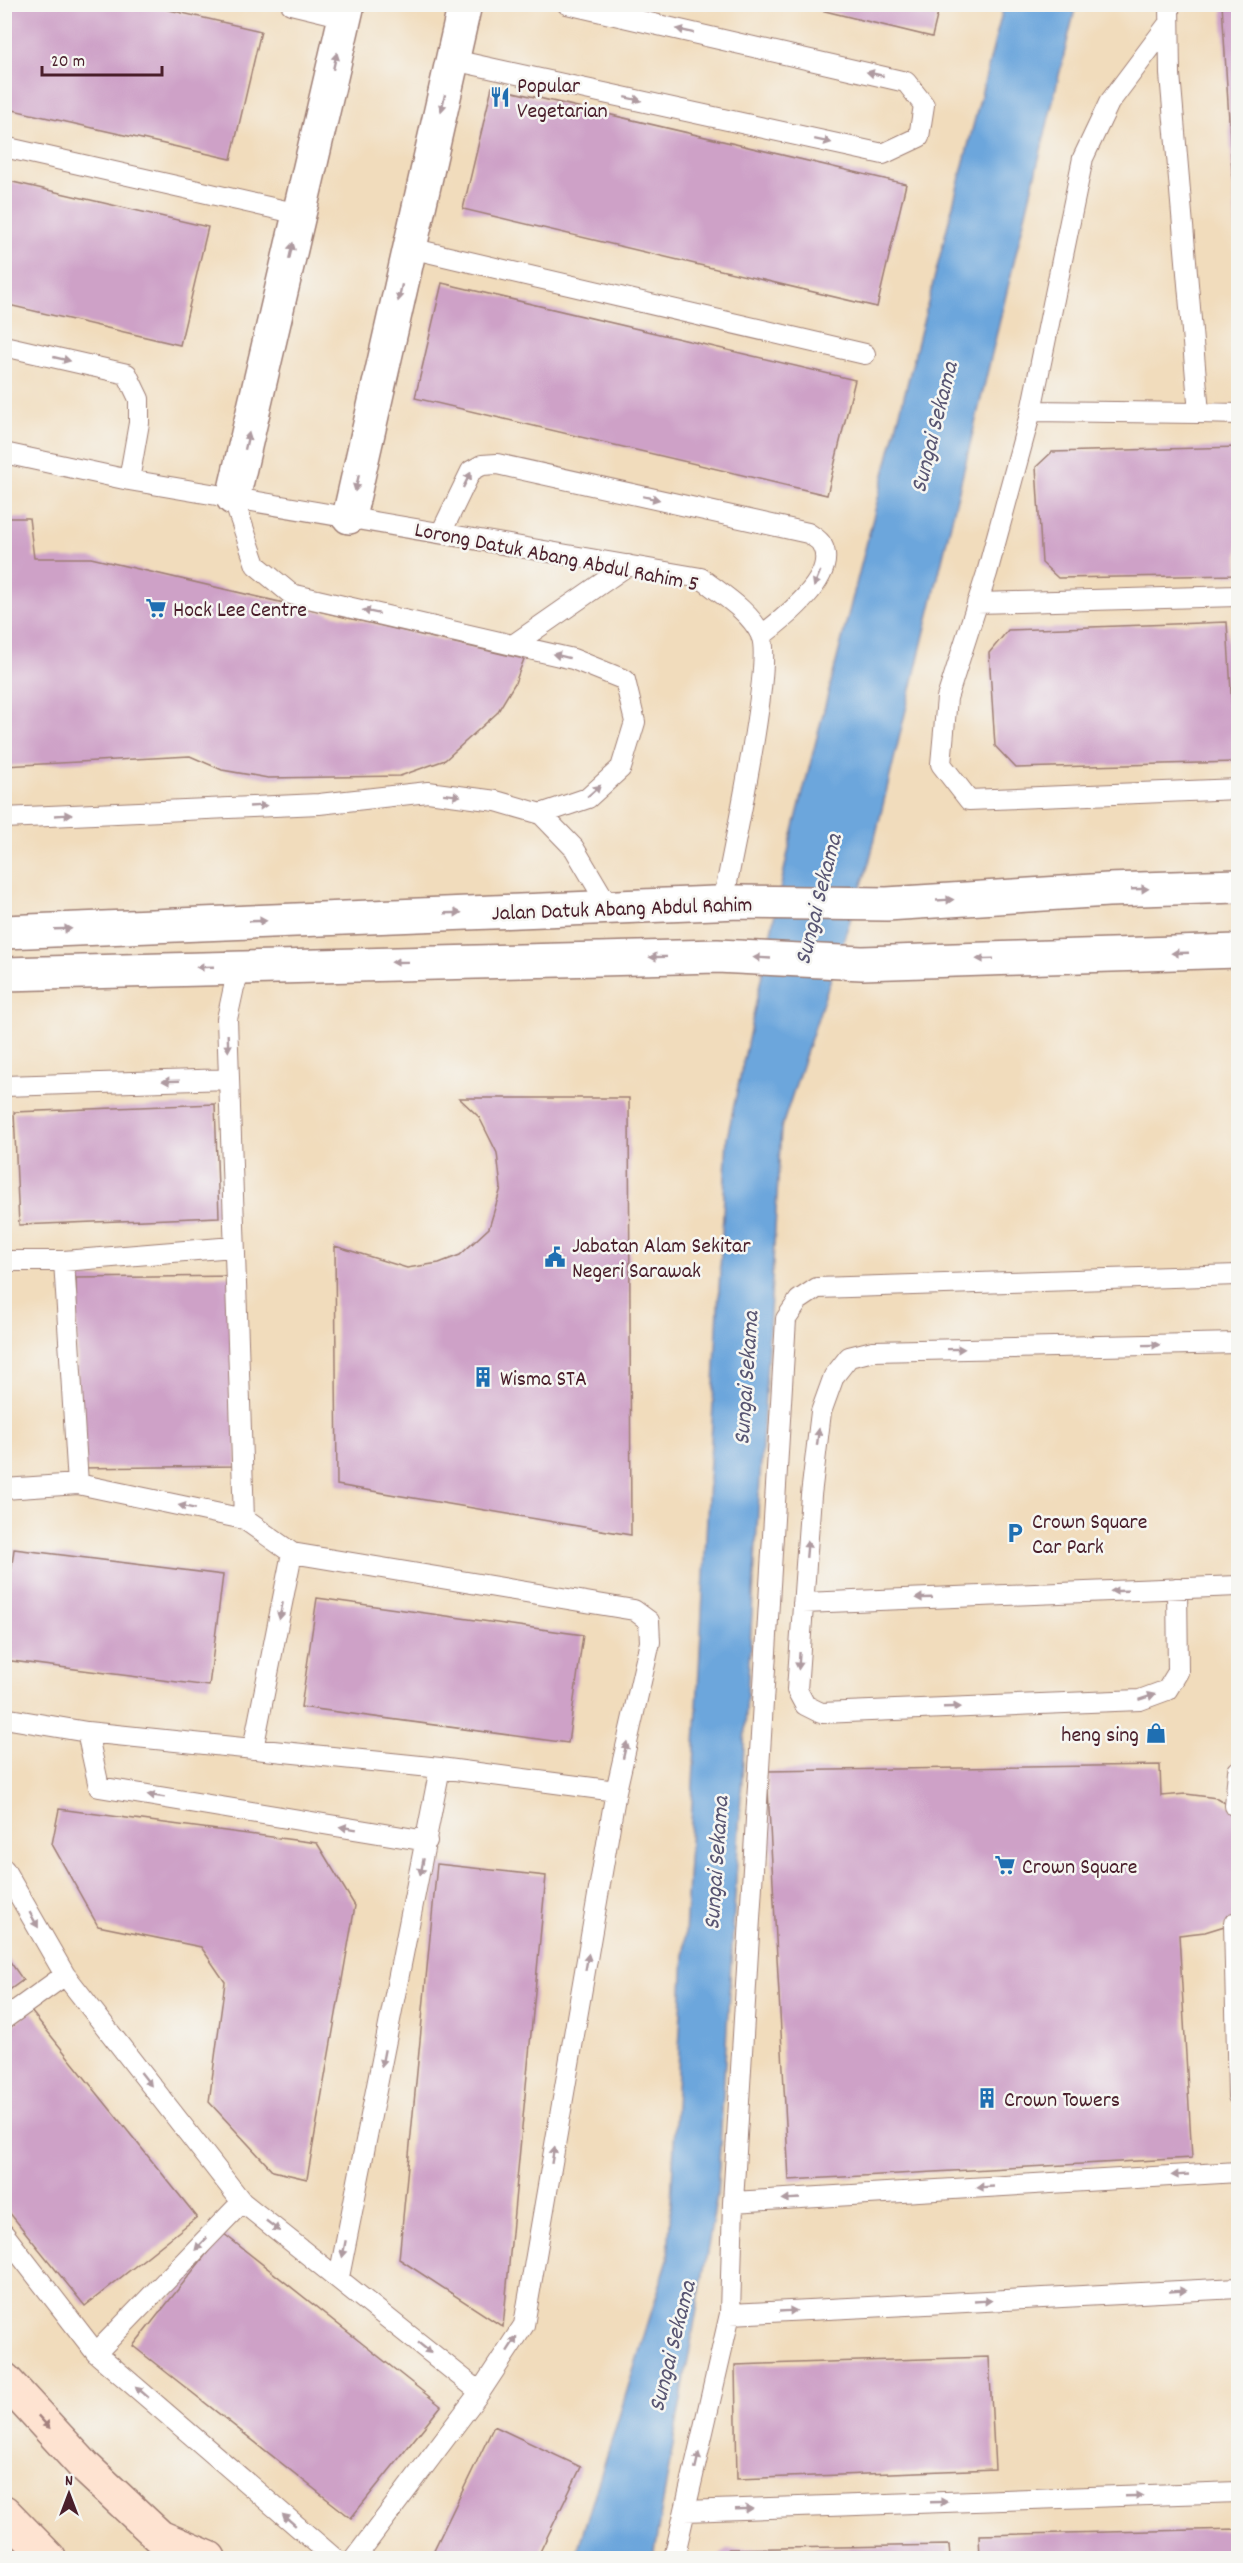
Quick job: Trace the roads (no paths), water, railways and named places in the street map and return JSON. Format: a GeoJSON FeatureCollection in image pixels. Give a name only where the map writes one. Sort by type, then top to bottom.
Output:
{"type":"FeatureCollection","features":[{"type":"Feature","properties":{"kind":"main road"},"geometry":{"type":"LineString","coordinates":[[4,2379],[162,2548],[209,2559]]}},
{"type":"Feature","properties":{"kind":"main road"},"geometry":{"type":"LineString","coordinates":[[4,2512],[49,2559]]}},
{"type":"Feature","properties":{"kind":"street"},"geometry":{"type":"LineString","coordinates":[[349,517],[465,4]]}},
{"type":"Feature","properties":{"kind":"street"},"geometry":{"type":"LineString","coordinates":[[233,498],[346,11]]}},
{"type":"Feature","properties":{"kind":"street","name":"Jalan Datuk Abang Abdul Rahim"},"geometry":{"type":"LineString","coordinates":[[4,932],[731,902],[887,903],[1108,890],[1239,886]]}},
{"type":"Feature","properties":{"kind":"street"},"geometry":{"type":"LineString","coordinates":[[4,974],[243,966],[717,956],[862,963],[1239,951]]}},
{"type":"Feature","properties":{"kind":"lane"},"geometry":{"type":"LineString","coordinates":[[291,4],[346,11]]}},
{"type":"Feature","properties":{"kind":"lane"},"geometry":{"type":"LineString","coordinates":[[453,60],[883,154],[919,137],[924,105],[906,82],[567,4]]}},
{"type":"Feature","properties":{"kind":"lane"},"geometry":{"type":"LineString","coordinates":[[1169,14],[1108,104],[1083,158],[1031,411],[977,603],[947,698],[941,764],[969,800],[1239,789]]}},
{"type":"Feature","properties":{"kind":"lane"},"geometry":{"type":"LineString","coordinates":[[1169,14],[1170,74],[1198,413]]}},
{"type":"Feature","properties":{"kind":"lane"},"geometry":{"type":"LineString","coordinates":[[4,147],[299,214]]}},
{"type":"Feature","properties":{"kind":"lane"},"geometry":{"type":"LineString","coordinates":[[410,248],[865,354]]}},
{"type":"Feature","properties":{"kind":"lane"},"geometry":{"type":"LineString","coordinates":[[4,346],[127,374],[139,399],[140,423],[129,480]]}},
{"type":"Feature","properties":{"kind":"lane"},"geometry":{"type":"LineString","coordinates":[[1031,411],[1239,414]]}},
{"type":"Feature","properties":{"kind":"lane","name":"Lorong Datuk Abang Abdul Rahim 5"},"geometry":{"type":"LineString","coordinates":[[4,453],[129,480],[701,578],[738,607],[761,636]]}},
{"type":"Feature","properties":{"kind":"lane"},"geometry":{"type":"LineString","coordinates":[[441,533],[471,471],[482,465],[497,464],[808,533],[822,544],[825,558],[813,588],[793,611],[761,636],[763,680],[731,902]]}},
{"type":"Feature","properties":{"kind":"lane"},"geometry":{"type":"LineString","coordinates":[[233,498],[256,565],[291,594],[573,659],[625,680],[635,722],[621,768],[588,798],[541,814]]}},
{"type":"Feature","properties":{"kind":"lane"},"geometry":{"type":"LineString","coordinates":[[513,645],[628,565]]}},
{"type":"Feature","properties":{"kind":"lane"},"geometry":{"type":"LineString","coordinates":[[977,603],[1239,596]]}},
{"type":"Feature","properties":{"kind":"lane"},"geometry":{"type":"LineString","coordinates":[[4,818],[319,804],[428,792],[496,801],[541,814],[574,848],[609,907]]}},
{"type":"Feature","properties":{"kind":"lane"},"geometry":{"type":"LineString","coordinates":[[243,966],[234,987],[227,1019],[244,1519]]}},
{"type":"Feature","properties":{"kind":"lane"},"geometry":{"type":"LineString","coordinates":[[4,1086],[229,1079]]}},
{"type":"Feature","properties":{"kind":"lane"},"geometry":{"type":"LineString","coordinates":[[4,1261],[64,1260],[233,1247]]}},
{"type":"Feature","properties":{"kind":"lane"},"geometry":{"type":"LineString","coordinates":[[64,1260],[78,1484]]}},
{"type":"Feature","properties":{"kind":"lane"},"geometry":{"type":"LineString","coordinates":[[674,2559],[730,2314],[733,2202],[786,1319],[799,1300],[817,1288],[1239,1275]]}},
{"type":"Feature","properties":{"kind":"lane"},"geometry":{"type":"LineString","coordinates":[[1177,1588],[1178,1672],[1167,1690],[1140,1700],[821,1713],[805,1705],[797,1690],[821,1412],[834,1376],[849,1357],[873,1351],[1239,1343]]}},
{"type":"Feature","properties":{"kind":"lane"},"geometry":{"type":"LineString","coordinates":[[4,1489],[78,1484],[244,1519],[292,1553],[634,1610],[649,1621],[650,1642],[616,1791],[524,2325],[480,2392],[355,2559]]}},
{"type":"Feature","properties":{"kind":"lane"},"geometry":{"type":"LineString","coordinates":[[253,1749],[292,1553]]}},
{"type":"Feature","properties":{"kind":"lane"},"geometry":{"type":"LineString","coordinates":[[803,1603],[1239,1586]]}},
{"type":"Feature","properties":{"kind":"lane"},"geometry":{"type":"LineString","coordinates":[[4,1718],[87,1732],[440,1768],[616,1791]]}},
{"type":"Feature","properties":{"kind":"lane"},"geometry":{"type":"LineString","coordinates":[[87,1732],[99,1787],[427,1841]]}},
{"type":"Feature","properties":{"kind":"lane"},"geometry":{"type":"LineString","coordinates":[[339,2277],[440,1768]]}},
{"type":"Feature","properties":{"kind":"lane"},"geometry":{"type":"LineString","coordinates":[[1234,1806],[1239,1771]]}},
{"type":"Feature","properties":{"kind":"lane"},"geometry":{"type":"LineString","coordinates":[[4,1869],[65,1975],[242,2202],[339,2277],[480,2392]]}},
{"type":"Feature","properties":{"kind":"lane"},"geometry":{"type":"LineString","coordinates":[[1234,1923],[1239,2096]]}},
{"type":"Feature","properties":{"kind":"lane"},"geometry":{"type":"LineString","coordinates":[[4,2019],[65,1975]]}},
{"type":"Feature","properties":{"kind":"lane"},"geometry":{"type":"LineString","coordinates":[[733,2202],[1239,2172]]}},
{"type":"Feature","properties":{"kind":"lane"},"geometry":{"type":"LineString","coordinates":[[96,2353],[242,2202]]}},
{"type":"Feature","properties":{"kind":"lane"},"geometry":{"type":"LineString","coordinates":[[4,2234],[96,2353],[334,2559]]}},
{"type":"Feature","properties":{"kind":"lane"},"geometry":{"type":"LineString","coordinates":[[730,2314],[1239,2288]]}},
{"type":"Feature","properties":{"kind":"lane"},"geometry":{"type":"LineString","coordinates":[[685,2511],[1239,2492]]}},
{"type":"Feature","properties":{"kind":"water","name":"Sungai Sekama"},"geometry":{"type":"Polygon","coordinates":[[[1004,5],[1076,5],[869,863],[781,1129],[717,2195],[653,2558],[575,2558],[668,2259],[727,1138],[790,843],[1004,5]]]}},
{"type":"Feature","properties":{"kind":"place","name":"Popular Vegetarian"},"geometry":{"type":"Point","coordinates":[500,97]}},
{"type":"Feature","properties":{"kind":"place","name":"Hock Lee Centre"},"geometry":{"type":"Point","coordinates":[156,608]}},
{"type":"Feature","properties":{"kind":"place","name":"Jabatan Alam Sekitar Negeri Sarawak"},"geometry":{"type":"Point","coordinates":[555,1257]}},
{"type":"Feature","properties":{"kind":"place","name":"Wisma STA"},"geometry":{"type":"Point","coordinates":[483,1377]}},
{"type":"Feature","properties":{"kind":"place","name":"Crown Square Car Park"},"geometry":{"type":"Point","coordinates":[1015,1533]}},
{"type":"Feature","properties":{"kind":"place","name":"heng sing"},"geometry":{"type":"Point","coordinates":[1156,1733]}},
{"type":"Feature","properties":{"kind":"place","name":"Crown Square"},"geometry":{"type":"Point","coordinates":[1005,1865]}},
{"type":"Feature","properties":{"kind":"place","name":"Crown Towers"},"geometry":{"type":"Point","coordinates":[987,2098]}}]}
